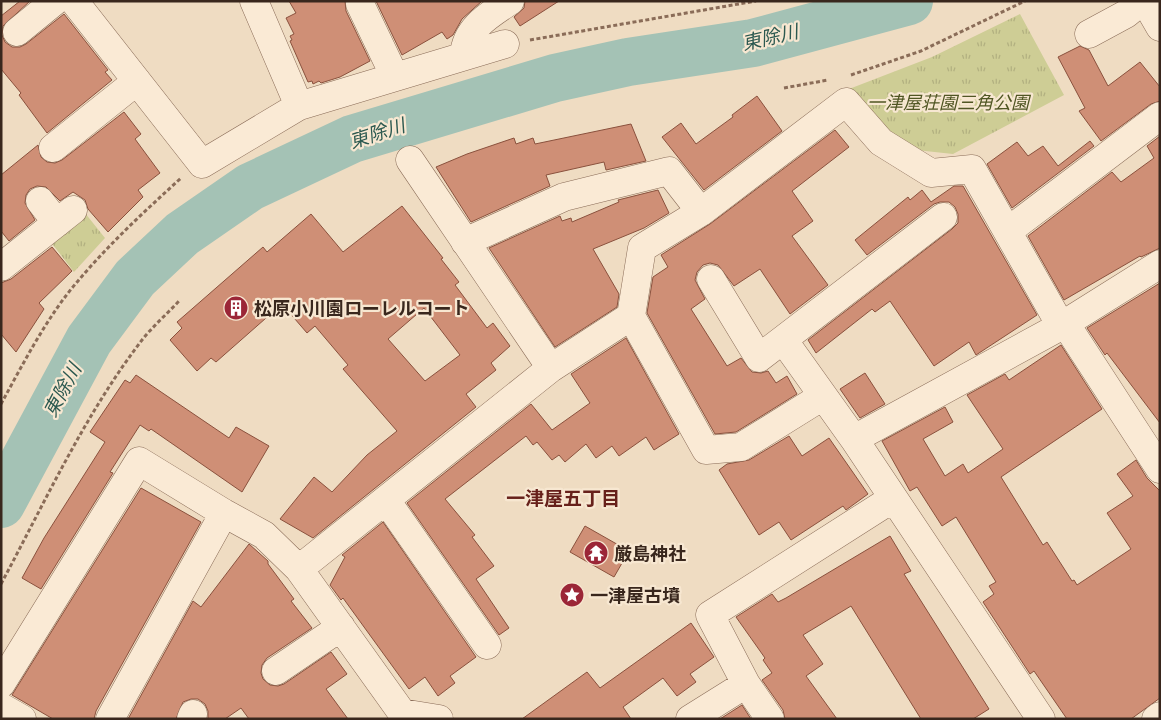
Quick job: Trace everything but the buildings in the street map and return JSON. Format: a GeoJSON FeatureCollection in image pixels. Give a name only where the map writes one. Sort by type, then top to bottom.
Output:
{"type":"FeatureCollection","features":[{"type":"Feature","properties":{"kind":"street"},"geometry":{"type":"LineString","coordinates":[[17,32],[55,1]]}},
{"type":"Feature","properties":{"kind":"street"},"geometry":{"type":"LineString","coordinates":[[74,1],[202,164],[299,106],[505,44]]}},
{"type":"Feature","properties":{"kind":"street"},"geometry":{"type":"LineString","coordinates":[[254,1],[299,106]]}},
{"type":"Feature","properties":{"kind":"street"},"geometry":{"type":"LineString","coordinates":[[464,55],[465,42],[476,11],[510,1]]}},
{"type":"Feature","properties":{"kind":"street"},"geometry":{"type":"LineString","coordinates":[[1089,34],[1126,14],[1144,1],[1160,27]]}},
{"type":"Feature","properties":{"kind":"street"},"geometry":{"type":"LineString","coordinates":[[360,4],[395,76]]}},
{"type":"Feature","properties":{"kind":"street"},"geometry":{"type":"LineString","coordinates":[[53,148],[137,81]]}},
{"type":"Feature","properties":{"kind":"street"},"geometry":{"type":"LineString","coordinates":[[823,396],[741,447],[706,450],[631,316],[642,248],[701,212],[846,102],[881,142],[930,173],[972,168],[1063,325],[1160,469]]}},
{"type":"Feature","properties":{"kind":"street"},"geometry":{"type":"LineString","coordinates":[[1008,231],[1160,116]]}},
{"type":"Feature","properties":{"kind":"street"},"geometry":{"type":"LineString","coordinates":[[410,160],[550,368]]}},
{"type":"Feature","properties":{"kind":"street"},"geometry":{"type":"LineString","coordinates":[[466,242],[564,197],[669,171],[701,212]]}},
{"type":"Feature","properties":{"kind":"street"},"geometry":{"type":"LineString","coordinates":[[4,259],[65,217],[40,201]]}},
{"type":"Feature","properties":{"kind":"street"},"geometry":{"type":"LineString","coordinates":[[711,279],[760,358],[943,218]]}},
{"type":"Feature","properties":{"kind":"street"},"geometry":{"type":"LineString","coordinates":[[854,439],[1063,325],[1160,264]]}},
{"type":"Feature","properties":{"kind":"street"},"geometry":{"type":"LineString","coordinates":[[299,569],[550,368],[631,316]]}},
{"type":"Feature","properties":{"kind":"street"},"geometry":{"type":"LineString","coordinates":[[784,341],[854,439],[892,499],[1041,719]]}},
{"type":"Feature","properties":{"kind":"street"},"geometry":{"type":"LineString","coordinates":[[1,684],[138,461],[224,514],[264,535],[299,569],[341,627],[390,713],[402,712],[439,719]]}},
{"type":"Feature","properties":{"kind":"street"},"geometry":{"type":"LineString","coordinates":[[770,719],[746,684],[710,615],[892,499]]}},
{"type":"Feature","properties":{"kind":"street"},"geometry":{"type":"LineString","coordinates":[[386,500],[488,645]]}},
{"type":"Feature","properties":{"kind":"street"},"geometry":{"type":"LineString","coordinates":[[110,719],[224,514]]}},
{"type":"Feature","properties":{"kind":"street"},"geometry":{"type":"LineString","coordinates":[[276,671],[341,627]]}},
{"type":"Feature","properties":{"kind":"street"},"geometry":{"type":"LineString","coordinates":[[690,719],[746,684]]}},
{"type":"Feature","properties":{"kind":"street"},"geometry":{"type":"LineString","coordinates":[[1,707],[22,719]]}},
{"type":"Feature","properties":{"kind":"street"},"geometry":{"type":"LineString","coordinates":[[1156,719],[1160,716]]}},
{"type":"Feature","properties":{"kind":"path"},"geometry":{"type":"LineString","coordinates":[[505,44],[756,1]]}},
{"type":"Feature","properties":{"kind":"path"},"geometry":{"type":"LineString","coordinates":[[846,76],[921,51],[1025,1]]}},
{"type":"Feature","properties":{"kind":"path"},"geometry":{"type":"LineString","coordinates":[[784,88],[837,78]]}},
{"type":"Feature","properties":{"kind":"path"},"geometry":{"type":"LineString","coordinates":[[1,404],[29,352],[77,282],[139,216],[194,167],[202,164]]}},
{"type":"Feature","properties":{"kind":"path"},"geometry":{"type":"LineString","coordinates":[[1,584],[87,423],[113,381],[143,339],[179,301]]}},
{"type":"Feature","properties":{"kind":"green space","name":"一津屋荘園三角公園"},"geometry":{"type":"Polygon","coordinates":[[[1020,14],[1064,95],[953,154],[916,150],[885,132],[849,89],[932,57],[1020,14]]]}},
{"type":"Feature","properties":{"kind":"green space"},"geometry":{"type":"Polygon","coordinates":[[[85,213],[105,238],[74,272],[50,241],[85,213]]]}},
{"type":"Feature","properties":{"kind":"waterway","name":"東除川"},"geometry":{"type":"LineString","coordinates":[[1,504],[89,340],[135,278],[182,234],[250,187],[352,139],[555,78],[628,62],[753,43],[909,1]]}},
{"type":"Feature","properties":{"kind":"place","name":"松原小川園ローレルコート"},"geometry":{"type":"Point","coordinates":[236,308]}},
{"type":"Feature","properties":{"kind":"place","name":"厳島神社"},"geometry":{"type":"Point","coordinates":[596,553]}},
{"type":"Feature","properties":{"kind":"place","name":"一津屋古墳"},"geometry":{"type":"Point","coordinates":[572,595]}},
{"type":"Feature","properties":{"kind":"district","name":"一津屋五丁目"},"geometry":{"type":"Point","coordinates":[563,498]}}]}
